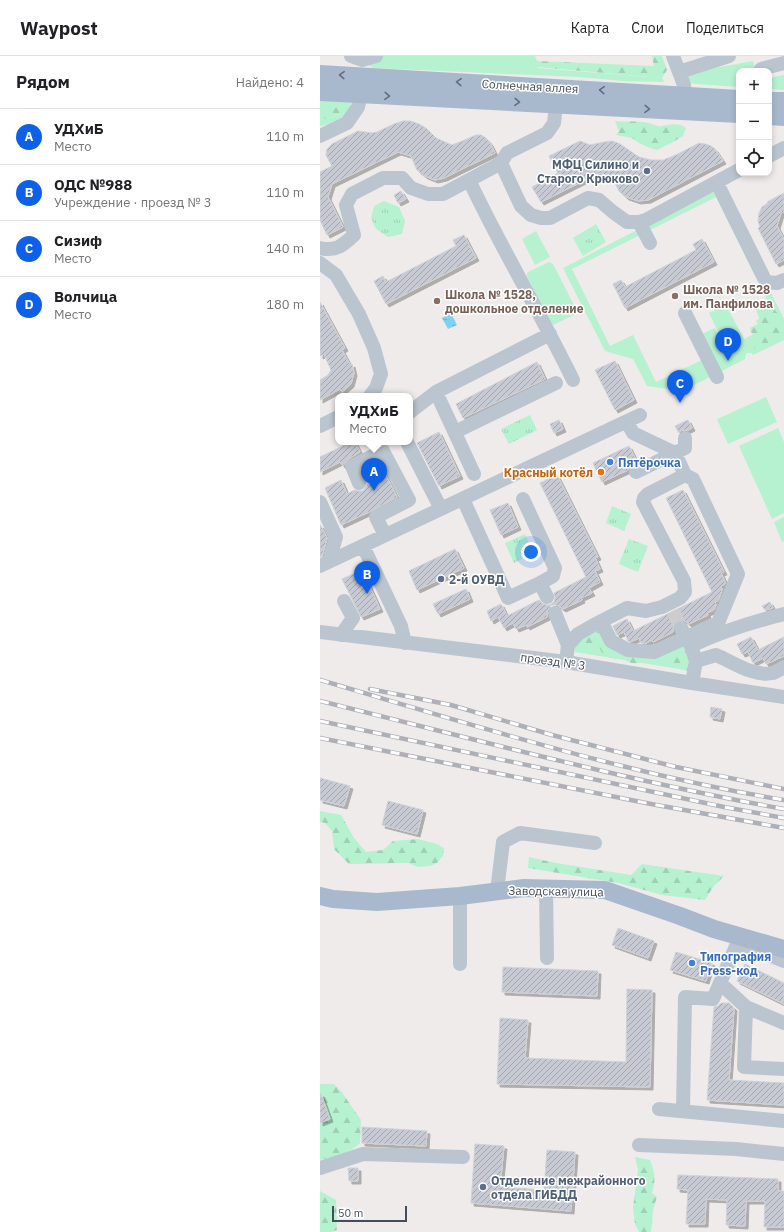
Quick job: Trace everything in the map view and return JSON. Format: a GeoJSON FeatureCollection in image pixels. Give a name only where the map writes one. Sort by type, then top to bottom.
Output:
{"type":"FeatureCollection","features":[{"type":"Feature","properties":{"kind":"main road","name":"Солнечная аллея"},"geometry":{"type":"LineString","coordinates":[[320,74],[360,62],[685,95],[736,99]]}},
{"type":"Feature","properties":{"kind":"main road","name":"Солнечная аллея"},"geometry":{"type":"LineString","coordinates":[[320,92],[736,114]]}},
{"type":"Feature","properties":{"kind":"main road"},"geometry":{"type":"LineString","coordinates":[[772,101],[784,101]]}},
{"type":"Feature","properties":{"kind":"main road"},"geometry":{"type":"LineString","coordinates":[[772,116],[784,117]]}},
{"type":"Feature","properties":{"kind":"main road","name":"Заводская улица"},"geometry":{"type":"LineString","coordinates":[[320,896],[377,902],[460,896],[524,888],[605,890],[680,916],[739,940],[784,949]]}},
{"type":"Feature","properties":{"kind":"street"},"geometry":{"type":"LineString","coordinates":[[360,62],[376,56]]}},
{"type":"Feature","properties":{"kind":"street"},"geometry":{"type":"LineString","coordinates":[[673,56],[684,85],[685,95]]}},
{"type":"Feature","properties":{"kind":"street"},"geometry":{"type":"LineString","coordinates":[[679,72],[729,56]]}},
{"type":"Feature","properties":{"kind":"street"},"geometry":{"type":"LineString","coordinates":[[768,68],[784,63]]}},
{"type":"Feature","properties":{"kind":"street"},"geometry":{"type":"LineString","coordinates":[[320,136],[347,123],[358,107],[361,94]]}},
{"type":"Feature","properties":{"kind":"street"},"geometry":{"type":"LineString","coordinates":[[320,248],[328,250],[342,246],[354,235],[346,205],[352,194],[383,178],[402,178],[411,188],[428,194],[443,194],[501,163],[507,153],[547,133],[554,123],[556,104]]}},
{"type":"Feature","properties":{"kind":"street"},"geometry":{"type":"LineString","coordinates":[[772,154],[784,148]]}},
{"type":"Feature","properties":{"kind":"street"},"geometry":{"type":"LineString","coordinates":[[501,163],[521,206],[531,215],[541,218],[550,218],[588,198],[599,200],[627,222],[639,222],[646,220],[735,173]]}},
{"type":"Feature","properties":{"kind":"street"},"geometry":{"type":"LineString","coordinates":[[469,180],[550,334],[572,380]]}},
{"type":"Feature","properties":{"kind":"street"},"geometry":{"type":"LineString","coordinates":[[716,182],[766,282],[784,280]]}},
{"type":"Feature","properties":{"kind":"street"},"geometry":{"type":"LineString","coordinates":[[639,222],[650,243]]}},
{"type":"Feature","properties":{"kind":"street"},"geometry":{"type":"LineString","coordinates":[[320,263],[336,275],[359,314],[374,348],[381,374],[376,388],[372,393]]}},
{"type":"Feature","properties":{"kind":"street"},"geometry":{"type":"LineString","coordinates":[[685,313],[717,377]]}},
{"type":"Feature","properties":{"kind":"street"},"geometry":{"type":"LineString","coordinates":[[413,410],[436,392],[550,334]]}},
{"type":"Feature","properties":{"kind":"street"},"geometry":{"type":"LineString","coordinates":[[455,432],[556,384]]}},
{"type":"Feature","properties":{"kind":"street"},"geometry":{"type":"LineString","coordinates":[[436,392],[474,474]]}},
{"type":"Feature","properties":{"kind":"street"},"geometry":{"type":"LineString","coordinates":[[325,564],[640,415]]}},
{"type":"Feature","properties":{"kind":"street"},"geometry":{"type":"LineString","coordinates":[[320,426],[335,418]]}},
{"type":"Feature","properties":{"kind":"street"},"geometry":{"type":"LineString","coordinates":[[601,621],[611,641],[628,650],[654,652],[718,623],[738,574],[693,479],[685,475],[674,454],[633,433],[627,422]]}},
{"type":"Feature","properties":{"kind":"street"},"geometry":{"type":"LineString","coordinates":[[636,472],[685,448],[685,438]]}},
{"type":"Feature","properties":{"kind":"street"},"geometry":{"type":"LineString","coordinates":[[409,445],[441,509]]}},
{"type":"Feature","properties":{"kind":"street"},"geometry":{"type":"LineString","coordinates":[[359,483],[352,466],[383,451],[409,500],[376,517],[385,536]]}},
{"type":"Feature","properties":{"kind":"street"},"geometry":{"type":"LineString","coordinates":[[568,645],[578,634],[627,608],[646,611],[662,607],[671,607],[685,592],[684,581],[643,502],[644,498],[648,494],[685,475]]}},
{"type":"Feature","properties":{"kind":"street"},"geometry":{"type":"LineString","coordinates":[[463,498],[508,598],[540,584],[553,576],[555,568],[523,499]]}},
{"type":"Feature","properties":{"kind":"street"},"geometry":{"type":"LineString","coordinates":[[320,502],[336,537],[325,564]]}},
{"type":"Feature","properties":{"kind":"street"},"geometry":{"type":"LineString","coordinates":[[363,546],[400,626],[405,643]]}},
{"type":"Feature","properties":{"kind":"street"},"geometry":{"type":"LineString","coordinates":[[540,584],[547,596]]}},
{"type":"Feature","properties":{"kind":"street"},"geometry":{"type":"LineString","coordinates":[[341,635],[353,618],[344,601]]}},
{"type":"Feature","properties":{"kind":"street"},"geometry":{"type":"LineString","coordinates":[[555,613],[568,645],[566,662]]}},
{"type":"Feature","properties":{"kind":"street"},"geometry":{"type":"LineString","coordinates":[[686,637],[707,638],[784,614]]}},
{"type":"Feature","properties":{"kind":"street","name":"проезд № 3"},"geometry":{"type":"LineString","coordinates":[[320,632],[566,662],[784,698]]}},
{"type":"Feature","properties":{"kind":"street"},"geometry":{"type":"LineString","coordinates":[[686,637],[696,661],[692,684]]}},
{"type":"Feature","properties":{"kind":"street"},"geometry":{"type":"LineString","coordinates":[[696,661],[716,655],[748,670],[761,673],[774,673],[784,667]]}},
{"type":"Feature","properties":{"kind":"street"},"geometry":{"type":"LineString","coordinates":[[497,891],[503,842],[520,833],[595,842]]}},
{"type":"Feature","properties":{"kind":"street"},"geometry":{"type":"LineString","coordinates":[[546,888],[547,958]]}},
{"type":"Feature","properties":{"kind":"street"},"geometry":{"type":"LineString","coordinates":[[460,896],[460,964]]}},
{"type":"Feature","properties":{"kind":"street"},"geometry":{"type":"LineString","coordinates":[[683,1111],[685,997],[713,999],[739,940],[784,961]]}},
{"type":"Feature","properties":{"kind":"street"},"geometry":{"type":"LineString","coordinates":[[720,983],[746,1007],[784,1023]]}},
{"type":"Feature","properties":{"kind":"street"},"geometry":{"type":"LineString","coordinates":[[746,1007],[744,1067],[784,1069]]}},
{"type":"Feature","properties":{"kind":"street"},"geometry":{"type":"LineString","coordinates":[[659,1109],[784,1120]]}},
{"type":"Feature","properties":{"kind":"street"},"geometry":{"type":"LineString","coordinates":[[639,1145],[736,1149],[784,1154]]}},
{"type":"Feature","properties":{"kind":"street"},"geometry":{"type":"LineString","coordinates":[[320,1168],[363,1154],[463,1157]]}},
{"type":"Feature","properties":{"kind":"green space"},"geometry":{"type":"Polygon","coordinates":[[[365,56],[535,56],[537,68],[662,78],[664,82],[373,68],[369,65],[365,56]]]}},
{"type":"Feature","properties":{"kind":"green space"},"geometry":{"type":"Polygon","coordinates":[[[652,56],[662,56],[667,70],[662,78],[536,67],[537,61],[654,66],[652,56]]]}},
{"type":"Feature","properties":{"kind":"green space"},"geometry":{"type":"Polygon","coordinates":[[[753,61],[755,68],[736,68],[736,87],[691,83],[686,73],[753,61]]]}},
{"type":"Feature","properties":{"kind":"green space"},"geometry":{"type":"Polygon","coordinates":[[[784,75],[784,90],[772,89],[772,77],[784,75]]]}},
{"type":"Feature","properties":{"kind":"green space"},"geometry":{"type":"Polygon","coordinates":[[[320,99],[352,100],[348,115],[331,123],[320,126],[320,120],[345,113],[339,108],[320,108],[320,99]]]}},
{"type":"Feature","properties":{"kind":"green space"},"geometry":{"type":"Polygon","coordinates":[[[320,108],[339,108],[345,113],[320,120],[320,108]]]}},
{"type":"Feature","properties":{"kind":"green space"},"geometry":{"type":"Polygon","coordinates":[[[615,121],[646,122],[660,126],[677,124],[686,128],[683,136],[657,150],[639,143],[632,138],[616,135],[619,131],[615,121]]]}},
{"type":"Feature","properties":{"kind":"green space"},"geometry":{"type":"Polygon","coordinates":[[[719,188],[784,319],[784,340],[753,355],[751,353],[747,353],[745,359],[718,373],[700,335],[715,328],[726,348],[709,313],[726,305],[744,339],[778,322],[716,197],[572,269],[610,346],[633,335],[656,382],[704,359],[712,376],[682,391],[647,386],[633,359],[605,351],[563,268],[719,188]]]}},
{"type":"Feature","properties":{"kind":"green space"},"geometry":{"type":"Polygon","coordinates":[[[384,201],[399,207],[405,221],[402,234],[388,237],[376,229],[371,218],[374,206],[384,201]]]}},
{"type":"Feature","properties":{"kind":"green space"},"geometry":{"type":"Polygon","coordinates":[[[596,224],[606,242],[583,256],[573,238],[596,224]]]}},
{"type":"Feature","properties":{"kind":"green space"},"geometry":{"type":"Polygon","coordinates":[[[536,231],[550,257],[535,265],[522,239],[536,231]]]}},
{"type":"Feature","properties":{"kind":"green space"},"geometry":{"type":"Polygon","coordinates":[[[549,262],[553,264],[577,311],[576,314],[553,325],[527,276],[527,273],[530,271],[549,262]]]}},
{"type":"Feature","properties":{"kind":"green space"},"geometry":{"type":"Polygon","coordinates":[[[765,300],[770,305],[779,315],[784,326],[783,339],[765,349],[760,349],[760,351],[759,349],[756,350],[753,347],[755,345],[753,339],[754,336],[750,328],[758,324],[756,321],[759,318],[755,306],[756,302],[765,300]]]}},
{"type":"Feature","properties":{"kind":"green space"},"geometry":{"type":"Polygon","coordinates":[[[766,397],[777,422],[728,444],[717,419],[766,397]]]}},
{"type":"Feature","properties":{"kind":"green space"},"geometry":{"type":"Polygon","coordinates":[[[530,415],[537,430],[509,444],[501,429],[530,415]]]}},
{"type":"Feature","properties":{"kind":"green space"},"geometry":{"type":"Polygon","coordinates":[[[778,428],[784,442],[784,513],[772,519],[739,446],[778,428]]]}},
{"type":"Feature","properties":{"kind":"green space"},"geometry":{"type":"Polygon","coordinates":[[[612,506],[631,514],[624,531],[606,523],[612,506]]]}},
{"type":"Feature","properties":{"kind":"green space"},"geometry":{"type":"Polygon","coordinates":[[[784,517],[784,541],[782,542],[774,522],[784,517]]]}},
{"type":"Feature","properties":{"kind":"green space"},"geometry":{"type":"Polygon","coordinates":[[[525,534],[534,553],[514,563],[505,543],[525,534]]]}},
{"type":"Feature","properties":{"kind":"green space"},"geometry":{"type":"Polygon","coordinates":[[[629,539],[648,546],[638,572],[619,564],[629,539]]]}},
{"type":"Feature","properties":{"kind":"green space"},"geometry":{"type":"Polygon","coordinates":[[[592,626],[611,641],[654,652],[682,639],[691,671],[575,652],[573,640],[592,626]]]}},
{"type":"Feature","properties":{"kind":"green space"},"geometry":{"type":"Polygon","coordinates":[[[598,631],[622,638],[625,642],[648,654],[648,662],[630,663],[622,656],[616,659],[604,655],[599,647],[589,650],[580,646],[584,642],[584,634],[598,631]]]}},
{"type":"Feature","properties":{"kind":"green space"},"geometry":{"type":"Polygon","coordinates":[[[686,644],[690,662],[689,671],[669,665],[668,660],[668,649],[686,644]]]}},
{"type":"Feature","properties":{"kind":"green space"},"geometry":{"type":"Polygon","coordinates":[[[320,811],[341,815],[354,838],[366,852],[383,850],[393,841],[418,839],[437,844],[444,848],[443,856],[437,863],[430,866],[418,867],[408,863],[349,864],[334,849],[332,831],[325,823],[320,822],[320,811]]]}},
{"type":"Feature","properties":{"kind":"green space"},"geometry":{"type":"Polygon","coordinates":[[[529,857],[556,863],[631,875],[642,864],[724,876],[713,887],[705,900],[662,895],[618,883],[528,868],[529,857]]]}},
{"type":"Feature","properties":{"kind":"green space"},"geometry":{"type":"Polygon","coordinates":[[[320,1084],[334,1084],[341,1091],[361,1120],[360,1143],[356,1147],[336,1156],[320,1160],[320,1084]]]}},
{"type":"Feature","properties":{"kind":"green space"},"geometry":{"type":"Polygon","coordinates":[[[635,1157],[650,1160],[654,1172],[652,1193],[657,1197],[653,1210],[651,1232],[639,1232],[635,1224],[633,1207],[638,1170],[635,1157]]]}},
{"type":"Feature","properties":{"kind":"green space"},"geometry":{"type":"Polygon","coordinates":[[[320,1191],[336,1200],[337,1230],[331,1232],[320,1232],[320,1191]]]}},
{"type":"Feature","properties":{"kind":"water"},"geometry":{"type":"Polygon","coordinates":[[[451,313],[457,325],[448,329],[442,318],[451,313]]]}},
{"type":"Feature","properties":{"kind":"building"},"geometry":{"type":"Polygon","coordinates":[[[403,121],[410,121],[419,124],[426,128],[436,138],[452,145],[476,135],[481,135],[490,143],[495,153],[444,178],[435,180],[425,176],[417,170],[411,156],[398,152],[332,184],[328,197],[343,227],[327,235],[320,220],[320,172],[332,166],[326,155],[327,149],[332,144],[358,131],[372,133],[377,132],[403,121]]]}},
{"type":"Feature","properties":{"kind":"building"},"geometry":{"type":"Polygon","coordinates":[[[580,141],[590,145],[612,141],[620,144],[639,157],[651,160],[663,160],[699,143],[711,146],[715,149],[723,161],[648,200],[638,201],[626,197],[619,191],[612,177],[599,173],[541,202],[532,187],[558,173],[549,156],[580,141]]]}},
{"type":"Feature","properties":{"kind":"building"},"geometry":{"type":"Polygon","coordinates":[[[401,191],[406,199],[398,203],[394,195],[401,191]]]}},
{"type":"Feature","properties":{"kind":"building"},"geometry":{"type":"Polygon","coordinates":[[[784,193],[784,212],[781,213],[777,226],[784,240],[784,260],[776,264],[758,228],[760,227],[758,221],[759,213],[762,207],[768,203],[767,202],[784,193]]]}},
{"type":"Feature","properties":{"kind":"building"},"geometry":{"type":"Polygon","coordinates":[[[464,235],[476,258],[386,304],[374,281],[383,276],[386,282],[456,246],[453,240],[464,235]]]}},
{"type":"Feature","properties":{"kind":"building"},"geometry":{"type":"Polygon","coordinates":[[[702,239],[714,262],[625,308],[613,284],[621,280],[625,287],[696,250],[693,244],[702,239]]]}},
{"type":"Feature","properties":{"kind":"building"},"geometry":{"type":"Polygon","coordinates":[[[320,302],[345,348],[342,350],[350,365],[352,364],[354,373],[351,384],[342,392],[340,389],[320,400],[320,380],[328,375],[331,370],[324,354],[320,356],[320,302]]]}},
{"type":"Feature","properties":{"kind":"building"},"geometry":{"type":"Polygon","coordinates":[[[615,361],[634,400],[615,410],[595,370],[615,361]]]}},
{"type":"Feature","properties":{"kind":"building"},"geometry":{"type":"Polygon","coordinates":[[[537,362],[545,379],[463,418],[456,404],[537,362]]]}},
{"type":"Feature","properties":{"kind":"building"},"geometry":{"type":"Polygon","coordinates":[[[559,420],[563,429],[554,433],[550,424],[559,420]]]}},
{"type":"Feature","properties":{"kind":"building"},"geometry":{"type":"Polygon","coordinates":[[[688,420],[692,428],[688,430],[681,430],[679,433],[675,426],[688,420]]]}},
{"type":"Feature","properties":{"kind":"building"},"geometry":{"type":"Polygon","coordinates":[[[439,432],[460,476],[439,486],[417,443],[439,432]]]}},
{"type":"Feature","properties":{"kind":"building"},"geometry":{"type":"Polygon","coordinates":[[[345,445],[356,445],[360,452],[348,459],[343,466],[340,462],[320,472],[320,457],[345,445]]]}},
{"type":"Feature","properties":{"kind":"building"},"geometry":{"type":"Polygon","coordinates":[[[629,446],[637,462],[628,470],[602,482],[593,463],[629,446]]]}},
{"type":"Feature","properties":{"kind":"building"},"geometry":{"type":"Polygon","coordinates":[[[379,462],[397,497],[341,525],[325,488],[341,480],[347,494],[355,490],[363,491],[367,485],[371,483],[364,469],[379,462]]]}},
{"type":"Feature","properties":{"kind":"building"},"geometry":{"type":"Polygon","coordinates":[[[557,475],[598,557],[595,558],[600,569],[595,571],[600,582],[589,588],[592,593],[581,598],[582,600],[563,609],[557,605],[551,605],[547,611],[547,617],[527,627],[526,625],[516,629],[513,623],[504,628],[498,617],[491,621],[487,611],[501,604],[507,616],[539,600],[543,604],[550,605],[554,602],[554,593],[586,577],[540,483],[557,475]]]}},
{"type":"Feature","properties":{"kind":"building"},"geometry":{"type":"Polygon","coordinates":[[[683,490],[724,572],[721,573],[725,584],[721,586],[722,590],[718,601],[715,602],[716,605],[714,610],[707,613],[708,615],[689,624],[682,620],[677,620],[673,627],[673,632],[653,642],[652,640],[646,643],[641,643],[639,638],[630,642],[628,641],[624,632],[617,635],[613,626],[627,619],[633,631],[712,592],[666,498],[683,490]]]}},
{"type":"Feature","properties":{"kind":"building"},"geometry":{"type":"Polygon","coordinates":[[[508,503],[518,527],[501,535],[490,510],[508,503]]]}},
{"type":"Feature","properties":{"kind":"building"},"geometry":{"type":"Polygon","coordinates":[[[320,525],[327,538],[322,556],[320,557],[320,525]]]}},
{"type":"Feature","properties":{"kind":"building"},"geometry":{"type":"Polygon","coordinates":[[[455,549],[464,568],[417,590],[409,571],[455,549]]]}},
{"type":"Feature","properties":{"kind":"building"},"geometry":{"type":"Polygon","coordinates":[[[362,570],[380,609],[361,617],[342,579],[362,570]]]}},
{"type":"Feature","properties":{"kind":"building"},"geometry":{"type":"Polygon","coordinates":[[[466,589],[470,599],[438,614],[433,604],[466,589]]]}},
{"type":"Feature","properties":{"kind":"building"},"geometry":{"type":"Polygon","coordinates":[[[770,602],[773,608],[765,610],[762,606],[770,602]]]}},
{"type":"Feature","properties":{"kind":"building"},"geometry":{"type":"Polygon","coordinates":[[[751,637],[758,650],[784,637],[784,656],[766,664],[763,658],[753,663],[748,652],[742,654],[737,644],[751,637]]]}},
{"type":"Feature","properties":{"kind":"building"},"geometry":{"type":"Polygon","coordinates":[[[711,707],[722,709],[720,719],[710,717],[711,707]]]}},
{"type":"Feature","properties":{"kind":"building"},"geometry":{"type":"Polygon","coordinates":[[[320,778],[350,786],[344,806],[320,800],[320,778]]]}},
{"type":"Feature","properties":{"kind":"building"},"geometry":{"type":"Polygon","coordinates":[[[388,801],[423,810],[417,834],[382,825],[388,801]]]}},
{"type":"Feature","properties":{"kind":"building"},"geometry":{"type":"Polygon","coordinates":[[[618,928],[654,941],[648,958],[612,945],[618,928]]]}},
{"type":"Feature","properties":{"kind":"building"},"geometry":{"type":"Polygon","coordinates":[[[676,952],[712,963],[706,981],[670,970],[676,952]]]}},
{"type":"Feature","properties":{"kind":"building"},"geometry":{"type":"Polygon","coordinates":[[[745,964],[784,983],[784,1004],[737,981],[745,964]]]}},
{"type":"Feature","properties":{"kind":"building"},"geometry":{"type":"Polygon","coordinates":[[[503,967],[598,971],[597,996],[502,992],[503,967]]]}},
{"type":"Feature","properties":{"kind":"building"},"geometry":{"type":"Polygon","coordinates":[[[627,989],[652,990],[650,1087],[497,1084],[500,1018],[528,1020],[525,1058],[626,1062],[627,989]]]}},
{"type":"Feature","properties":{"kind":"building"},"geometry":{"type":"Polygon","coordinates":[[[721,1003],[729,1003],[734,1008],[729,1080],[784,1083],[784,1105],[707,1100],[714,1007],[721,1003]]]}},
{"type":"Feature","properties":{"kind":"building"},"geometry":{"type":"Polygon","coordinates":[[[320,1094],[330,1119],[320,1123],[320,1094]]]}},
{"type":"Feature","properties":{"kind":"building"},"geometry":{"type":"Polygon","coordinates":[[[362,1127],[427,1131],[426,1146],[362,1143],[362,1127]]]}},
{"type":"Feature","properties":{"kind":"building"},"geometry":{"type":"Polygon","coordinates":[[[475,1144],[504,1146],[500,1187],[544,1190],[547,1150],[575,1152],[571,1211],[471,1203],[475,1144]]]}},
{"type":"Feature","properties":{"kind":"building"},"geometry":{"type":"Polygon","coordinates":[[[348,1168],[358,1168],[358,1181],[349,1181],[348,1168]]]}},
{"type":"Feature","properties":{"kind":"building"},"geometry":{"type":"Polygon","coordinates":[[[678,1175],[778,1179],[778,1191],[784,1191],[784,1227],[764,1227],[765,1201],[746,1201],[745,1226],[726,1225],[727,1200],[706,1199],[705,1224],[686,1224],[688,1190],[677,1189],[678,1175]]]}},
{"type":"Feature","properties":{"kind":"tunnel"},"geometry":{"type":"LineString","coordinates":[[673,611],[681,628]]}},
{"type":"Feature","properties":{"kind":"railway"},"geometry":{"type":"LineString","coordinates":[[320,680],[550,747],[666,777],[784,800]]}},
{"type":"Feature","properties":{"kind":"railway"},"geometry":{"type":"LineString","coordinates":[[370,689],[451,705],[552,735],[676,767],[784,789]]}},
{"type":"Feature","properties":{"kind":"railway"},"geometry":{"type":"LineString","coordinates":[[320,701],[609,773],[784,809]]}},
{"type":"Feature","properties":{"kind":"railway"},"geometry":{"type":"LineString","coordinates":[[320,721],[724,807],[784,818]]}},
{"type":"Feature","properties":{"kind":"railway"},"geometry":{"type":"LineString","coordinates":[[320,738],[651,804],[784,828]]}},
{"type":"Feature","properties":{"kind":"place","name":"МФЦ Силино и Старого Крюково"},"geometry":{"type":"Point","coordinates":[647,171]}},
{"type":"Feature","properties":{"kind":"place","name":"Школа № 1528 им. Панфилова"},"geometry":{"type":"Point","coordinates":[675,296]}},
{"type":"Feature","properties":{"kind":"place","name":"Школа № 1528, дошкольное отделение"},"geometry":{"type":"Point","coordinates":[437,301]}},
{"type":"Feature","properties":{"kind":"place","name":"Волчица"},"geometry":{"type":"Point","coordinates":[728,361]}},
{"type":"Feature","properties":{"kind":"place","name":"Сизиф"},"geometry":{"type":"Point","coordinates":[680,403]}},
{"type":"Feature","properties":{"kind":"place","name":"Пятёрочка"},"geometry":{"type":"Point","coordinates":[610,462]}},
{"type":"Feature","properties":{"kind":"place","name":"Красный котёл"},"geometry":{"type":"Point","coordinates":[601,472]}},
{"type":"Feature","properties":{"kind":"place","name":"УДХиБ"},"geometry":{"type":"Point","coordinates":[374,491]}},
{"type":"Feature","properties":{"kind":"place","name":"2-й ОУВД"},"geometry":{"type":"Point","coordinates":[441,579]}},
{"type":"Feature","properties":{"kind":"place","name":"ОДС №988"},"geometry":{"type":"Point","coordinates":[367,594]}},
{"type":"Feature","properties":{"kind":"place","name":"Типография Press-код"},"geometry":{"type":"Point","coordinates":[692,963]}},
{"type":"Feature","properties":{"kind":"place","name":"Отделение межрайонного отдела ГИБДД"},"geometry":{"type":"Point","coordinates":[483,1187]}}]}
